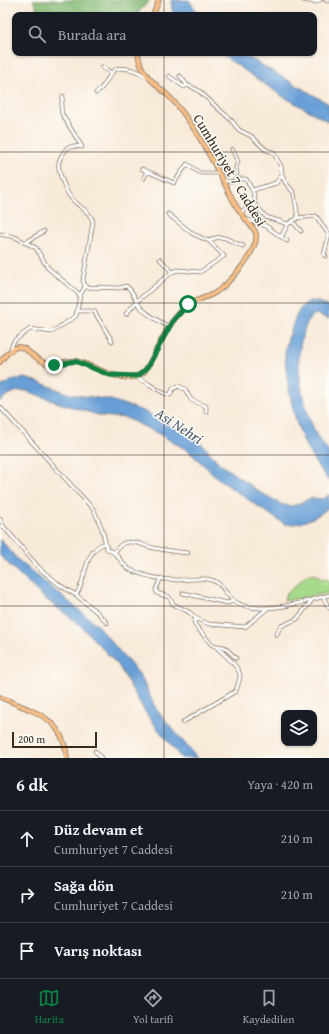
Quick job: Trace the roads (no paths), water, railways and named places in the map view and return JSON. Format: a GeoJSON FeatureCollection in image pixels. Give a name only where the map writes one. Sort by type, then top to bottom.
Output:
{"type":"FeatureCollection","features":[{"type":"Feature","properties":{"kind":"main road"},"geometry":{"type":"LineString","coordinates":[[154,12],[159,0]]}},
{"type":"Feature","properties":{"kind":"main road","name":"Cumhuriyet 7 Caddesi"},"geometry":{"type":"LineString","coordinates":[[134,376],[145,371],[169,327],[188,304],[193,300],[217,292],[240,268],[256,244],[256,233],[241,212],[197,131],[170,97],[147,77],[142,70],[139,56]]}},
{"type":"Feature","properties":{"kind":"main road"},"geometry":{"type":"LineString","coordinates":[[0,362],[11,348],[17,346],[23,348],[48,364],[75,361],[110,375],[134,376]]}},
{"type":"Feature","properties":{"kind":"main road"},"geometry":{"type":"LineString","coordinates":[[0,697],[44,717],[56,725],[65,743],[68,758]]}},
{"type":"Feature","properties":{"kind":"street"},"geometry":{"type":"LineString","coordinates":[[303,0],[315,2],[320,0]]}},
{"type":"Feature","properties":{"kind":"street"},"geometry":{"type":"LineString","coordinates":[[325,0],[329,1]]}},
{"type":"Feature","properties":{"kind":"street"},"geometry":{"type":"LineString","coordinates":[[102,67],[110,72]]}},
{"type":"Feature","properties":{"kind":"street"},"geometry":{"type":"LineString","coordinates":[[96,93],[104,87],[110,72],[116,69],[137,71],[147,77]]}},
{"type":"Feature","properties":{"kind":"street"},"geometry":{"type":"LineString","coordinates":[[169,76],[184,87],[187,85]]}},
{"type":"Feature","properties":{"kind":"street"},"geometry":{"type":"LineString","coordinates":[[180,76],[187,85],[202,93],[209,102],[231,120],[239,130],[251,136],[266,150],[273,152],[281,166],[282,175],[285,182],[294,193],[298,218]]}},
{"type":"Feature","properties":{"kind":"street"},"geometry":{"type":"LineString","coordinates":[[11,348],[14,341],[30,329],[56,331],[76,316],[80,295],[85,287],[83,280],[93,222],[92,217],[72,199],[65,188],[59,167],[59,162],[67,148],[74,146],[82,147],[62,114],[61,108],[63,96]]}},
{"type":"Feature","properties":{"kind":"street"},"geometry":{"type":"LineString","coordinates":[[232,149],[238,162],[236,167],[237,179]]}},
{"type":"Feature","properties":{"kind":"street"},"geometry":{"type":"LineString","coordinates":[[142,169],[174,183],[187,164],[200,173],[218,172]]}},
{"type":"Feature","properties":{"kind":"street"},"geometry":{"type":"LineString","coordinates":[[144,178],[147,171]]}},
{"type":"Feature","properties":{"kind":"street"},"geometry":{"type":"LineString","coordinates":[[253,190],[276,183],[282,175]]}},
{"type":"Feature","properties":{"kind":"street"},"geometry":{"type":"LineString","coordinates":[[223,180],[231,182],[237,179],[246,179],[253,190],[255,200],[254,203],[266,217],[288,224]]}},
{"type":"Feature","properties":{"kind":"street"},"geometry":{"type":"LineString","coordinates":[[241,212],[254,203]]}},
{"type":"Feature","properties":{"kind":"street"},"geometry":{"type":"LineString","coordinates":[[126,314],[137,301],[172,272],[178,270],[200,272],[224,256],[209,241],[193,234],[168,214]]}},
{"type":"Feature","properties":{"kind":"street"},"geometry":{"type":"LineString","coordinates":[[281,237],[288,224],[292,221],[298,218],[313,216],[320,219],[328,235],[324,255],[326,256]]}},
{"type":"Feature","properties":{"kind":"street"},"geometry":{"type":"LineString","coordinates":[[248,220],[266,226],[287,241]]}},
{"type":"Feature","properties":{"kind":"street"},"geometry":{"type":"LineString","coordinates":[[292,221],[302,231]]}},
{"type":"Feature","properties":{"kind":"street"},"geometry":{"type":"LineString","coordinates":[[24,243],[44,231]]}},
{"type":"Feature","properties":{"kind":"street"},"geometry":{"type":"LineString","coordinates":[[0,234],[15,237],[36,248],[48,268],[80,295]]}},
{"type":"Feature","properties":{"kind":"street"},"geometry":{"type":"LineString","coordinates":[[209,241],[214,238],[227,237],[243,246]]}},
{"type":"Feature","properties":{"kind":"street"},"geometry":{"type":"LineString","coordinates":[[160,259],[172,272]]}},
{"type":"Feature","properties":{"kind":"street"},"geometry":{"type":"LineString","coordinates":[[85,287],[120,288],[126,286],[132,291],[137,301],[149,315],[169,327]]}},
{"type":"Feature","properties":{"kind":"street"},"geometry":{"type":"LineString","coordinates":[[78,311],[94,311],[112,341]]}},
{"type":"Feature","properties":{"kind":"street"},"geometry":{"type":"LineString","coordinates":[[134,376],[152,385],[162,393],[170,395],[173,389],[178,386],[185,389],[191,400],[206,406],[206,412]]}},
{"type":"Feature","properties":{"kind":"street"},"geometry":{"type":"LineString","coordinates":[[0,408],[94,510],[102,529],[107,549],[115,552],[129,570],[161,578],[208,579],[223,586],[233,601],[249,608],[268,608],[312,600],[329,595]]}},
{"type":"Feature","properties":{"kind":"street"},"geometry":{"type":"LineString","coordinates":[[0,519],[4,527],[34,564],[61,586],[76,595],[96,611],[106,623]]}},
{"type":"Feature","properties":{"kind":"street"},"geometry":{"type":"LineString","coordinates":[[115,552],[120,546],[132,542],[142,543],[152,548],[188,553]]}},
{"type":"Feature","properties":{"kind":"street"},"geometry":{"type":"LineString","coordinates":[[76,595],[82,586],[84,570],[91,553],[97,547],[105,543]]}},
{"type":"Feature","properties":{"kind":"street"},"geometry":{"type":"LineString","coordinates":[[161,578],[156,589],[157,593],[169,597],[173,604],[189,612],[197,619],[209,624],[245,627],[268,608]]}},
{"type":"Feature","properties":{"kind":"street"},"geometry":{"type":"LineString","coordinates":[[183,593],[227,603],[233,601]]}},
{"type":"Feature","properties":{"kind":"street"},"geometry":{"type":"LineString","coordinates":[[323,597],[329,608]]}},
{"type":"Feature","properties":{"kind":"street"},"geometry":{"type":"LineString","coordinates":[[276,635],[281,626],[297,619],[312,600]]}},
{"type":"Feature","properties":{"kind":"street"},"geometry":{"type":"LineString","coordinates":[[183,722],[236,691],[240,677],[239,672],[226,655],[216,647],[195,625],[194,621],[197,619]]}},
{"type":"Feature","properties":{"kind":"street"},"geometry":{"type":"LineString","coordinates":[[216,647],[224,647],[236,658]]}},
{"type":"Feature","properties":{"kind":"street"},"geometry":{"type":"LineString","coordinates":[[95,751],[101,758]]}},
{"type":"Feature","properties":{"kind":"water"},"geometry":{"type":"Polygon","coordinates":[[[171,0],[189,0],[197,12],[173,12],[171,0]]]}},
{"type":"Feature","properties":{"kind":"water"},"geometry":{"type":"Polygon","coordinates":[[[223,56],[246,56],[329,104],[329,122],[282,96],[223,56]]]}},
{"type":"Feature","properties":{"kind":"water"},"geometry":{"type":"Polygon","coordinates":[[[310,301],[318,302],[329,307],[329,319],[316,314],[313,315],[308,321],[301,344],[299,371],[307,411],[317,436],[329,454],[329,481],[311,457],[300,432],[289,391],[286,366],[285,355],[287,341],[298,312],[306,303],[310,301]]]}},
{"type":"Feature","properties":{"kind":"water"},"geometry":{"type":"Polygon","coordinates":[[[25,378],[70,394],[111,400],[143,411],[190,435],[202,444],[220,464],[261,493],[283,505],[293,506],[311,498],[324,499],[329,494],[329,507],[320,514],[308,520],[296,524],[284,524],[221,481],[187,450],[126,418],[101,416],[27,391],[12,393],[0,402],[0,387],[11,381],[25,378]]]}},
{"type":"Feature","properties":{"kind":"water"},"geometry":{"type":"Polygon","coordinates":[[[0,539],[18,560],[96,624],[140,675],[156,709],[197,758],[181,758],[147,715],[118,665],[79,624],[43,597],[0,556],[0,539]]]}},
{"type":"Feature","properties":{"kind":"water label","name":"Asi Nehri"},"geometry":{"type":"Point","coordinates":[179,426]}}]}
